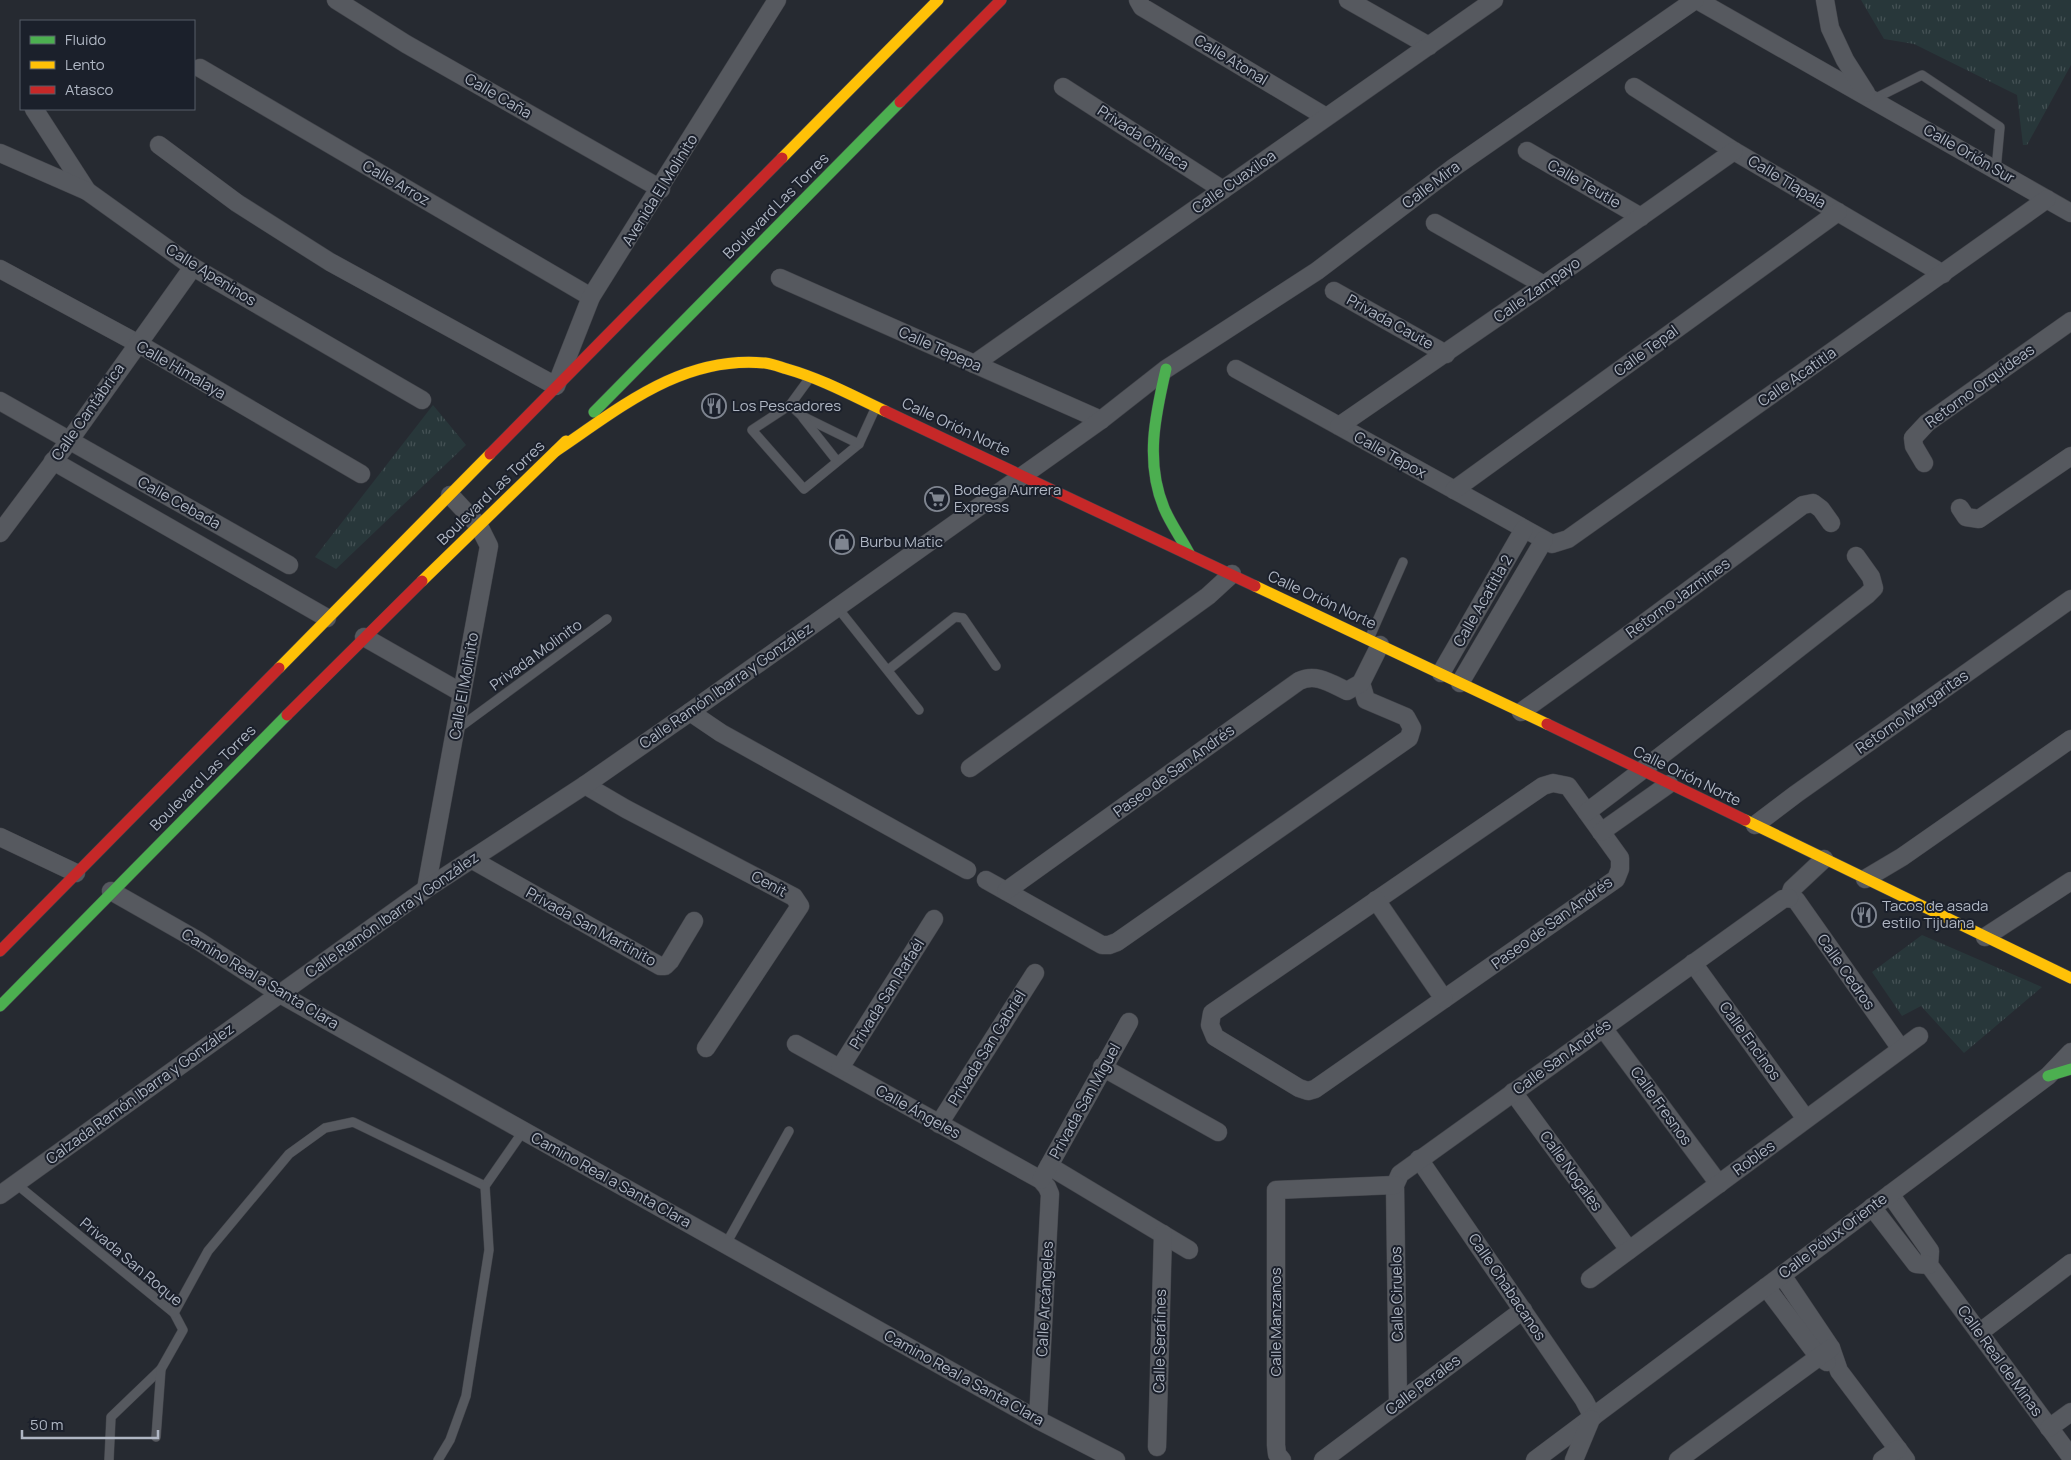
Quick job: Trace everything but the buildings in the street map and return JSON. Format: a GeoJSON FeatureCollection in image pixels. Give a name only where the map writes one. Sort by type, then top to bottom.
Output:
{"type":"FeatureCollection","features":[{"type":"Feature","properties":{"kind":"main road","name":"Boulevard Las Torres"},"geometry":{"type":"LineString","coordinates":[[0,951],[938,0]]}},
{"type":"Feature","properties":{"kind":"main road","name":"Boulevard Las Torres"},"geometry":{"type":"LineString","coordinates":[[0,1006],[111,891],[364,637],[556,451],[1001,0]]}},
{"type":"Feature","properties":{"kind":"main road","name":"Calle Orión Norte"},"geometry":{"type":"LineString","coordinates":[[556,451],[648,389],[681,374],[719,364],[766,363],[811,376],[1441,673],[2071,978]]}},
{"type":"Feature","properties":{"kind":"main road"},"geometry":{"type":"LineString","coordinates":[[1166,369],[1154,418],[1152,463],[1164,508],[1190,555]]}},
{"type":"Feature","properties":{"kind":"main road"},"geometry":{"type":"LineString","coordinates":[[2048,1076],[2071,1069]]}},
{"type":"Feature","properties":{"kind":"street","name":"Calle Caña"},"geometry":{"type":"LineString","coordinates":[[336,0],[406,44],[661,188]]}},
{"type":"Feature","properties":{"kind":"street","name":"Avenida El Molinito"},"geometry":{"type":"LineString","coordinates":[[556,386],[591,298],[776,0]]}},
{"type":"Feature","properties":{"kind":"street","name":"Calle Atonal"},"geometry":{"type":"LineString","coordinates":[[1138,0],[1142,6],[1326,118]]}},
{"type":"Feature","properties":{"kind":"street"},"geometry":{"type":"LineString","coordinates":[[1348,0],[1429,46]]}},
{"type":"Feature","properties":{"kind":"street","name":"Calle Cuaxiloa"},"geometry":{"type":"LineString","coordinates":[[974,364],[1494,0]]}},
{"type":"Feature","properties":{"kind":"street","name":"Calle Orión Sur"},"geometry":{"type":"LineString","coordinates":[[1696,0],[2071,213]]}},
{"type":"Feature","properties":{"kind":"street","name":"Calle Mira"},"geometry":{"type":"LineString","coordinates":[[1166,369],[1317,271],[1453,168],[1696,0]]}},
{"type":"Feature","properties":{"kind":"street","name":"Calle Orión Sur"},"geometry":{"type":"LineString","coordinates":[[1825,0],[1830,28],[1845,60],[1871,98]]}},
{"type":"Feature","properties":{"kind":"street","name":"Calle Arroz"},"geometry":{"type":"LineString","coordinates":[[200,68],[591,298]]}},
{"type":"Feature","properties":{"kind":"street","name":"Calle Tlapala"},"geometry":{"type":"LineString","coordinates":[[1634,86],[1734,151],[1943,274]]}},
{"type":"Feature","properties":{"kind":"street","name":"Privada Chilaca"},"geometry":{"type":"LineString","coordinates":[[1063,87],[1223,190]]}},
{"type":"Feature","properties":{"kind":"street"},"geometry":{"type":"LineString","coordinates":[[35,110],[87,191]]}},
{"type":"Feature","properties":{"kind":"street"},"geometry":{"type":"LineString","coordinates":[[159,145],[237,202],[330,262],[556,386]]}},
{"type":"Feature","properties":{"kind":"street","name":"Calle Teutle"},"geometry":{"type":"LineString","coordinates":[[1527,151],[1641,216]]}},
{"type":"Feature","properties":{"kind":"street","name":"Calle Zampayo"},"geometry":{"type":"LineString","coordinates":[[1339,426],[1446,354],[1734,151]]}},
{"type":"Feature","properties":{"kind":"street","name":"Calle Apeninos"},"geometry":{"type":"LineString","coordinates":[[0,154],[87,191],[193,267],[422,400]]}},
{"type":"Feature","properties":{"kind":"street","name":"Calle Acatitla"},"geometry":{"type":"LineString","coordinates":[[1544,540],[1552,544],[1568,540],[2047,199]]}},
{"type":"Feature","properties":{"kind":"street","name":"Calle Tepal"},"geometry":{"type":"LineString","coordinates":[[1454,490],[1838,212]]}},
{"type":"Feature","properties":{"kind":"street"},"geometry":{"type":"LineString","coordinates":[[1435,223],[1544,285]]}},
{"type":"Feature","properties":{"kind":"street","name":"Calle Cantábrica"},"geometry":{"type":"LineString","coordinates":[[1,530],[69,441],[136,344],[193,267]]}},
{"type":"Feature","properties":{"kind":"street","name":"Calle Himalaya"},"geometry":{"type":"LineString","coordinates":[[0,269],[136,344],[361,474]]}},
{"type":"Feature","properties":{"kind":"street","name":"Calle Tepepa"},"geometry":{"type":"LineString","coordinates":[[780,278],[1101,420]]}},
{"type":"Feature","properties":{"kind":"street","name":"Privada Caute"},"geometry":{"type":"LineString","coordinates":[[1334,291],[1446,354]]}},
{"type":"Feature","properties":{"kind":"street","name":"Retorno Orquídeas"},"geometry":{"type":"LineString","coordinates":[[1924,463],[1914,446],[1914,438],[1927,423],[2071,321]]}},
{"type":"Feature","properties":{"kind":"street","name":"Calle Ramón Ibarra y González"},"geometry":{"type":"LineString","coordinates":[[280,994],[426,889],[585,785],[690,712],[1101,420],[1166,369]]}},
{"type":"Feature","properties":{"kind":"street","name":"Calle Tepox"},"geometry":{"type":"LineString","coordinates":[[1236,370],[1544,540]]}},
{"type":"Feature","properties":{"kind":"street","name":"Calle Cebada"},"geometry":{"type":"LineString","coordinates":[[0,401],[289,565]]}},
{"type":"Feature","properties":{"kind":"street"},"geometry":{"type":"LineString","coordinates":[[1960,508],[1966,517],[1979,519],[2071,456]]}},
{"type":"Feature","properties":{"kind":"street"},"geometry":{"type":"LineString","coordinates":[[53,461],[327,618]]}},
{"type":"Feature","properties":{"kind":"street","name":"Calle El Molinito"},"geometry":{"type":"LineString","coordinates":[[426,889],[489,546],[479,526],[450,495]]}},
{"type":"Feature","properties":{"kind":"street","name":"Retorno Jazmines"},"geometry":{"type":"LineString","coordinates":[[1522,712],[1803,506],[1813,503],[1821,509],[1831,523]]}},
{"type":"Feature","properties":{"kind":"street","name":"Calle Acatitla 2"},"geometry":{"type":"LineString","coordinates":[[1441,673],[1524,529]]}},
{"type":"Feature","properties":{"kind":"street","name":"Calle Acatitla 2"},"geometry":{"type":"LineString","coordinates":[[1460,683],[1544,540]]}},
{"type":"Feature","properties":{"kind":"street"},"geometry":{"type":"LineString","coordinates":[[1587,812],[1643,771],[1677,742],[1867,595],[1874,588],[1871,577],[1856,556]]}},
{"type":"Feature","properties":{"kind":"street"},"geometry":{"type":"LineString","coordinates":[[970,768],[1208,596],[1232,574]]}},
{"type":"Feature","properties":{"kind":"street","name":"Retorno Margaritas"},"geometry":{"type":"LineString","coordinates":[[1755,826],[1796,794],[2071,599]]}},
{"type":"Feature","properties":{"kind":"street"},"geometry":{"type":"LineString","coordinates":[[364,637],[462,693]]}},
{"type":"Feature","properties":{"kind":"street"},"geometry":{"type":"LineString","coordinates":[[1358,691],[1375,642]]}},
{"type":"Feature","properties":{"kind":"street","name":"Paseo de San Andrés"},"geometry":{"type":"LineString","coordinates":[[986,880],[1006,892],[1102,944],[1109,945],[1117,942],[1409,738],[1412,728],[1406,718],[1358,691],[1319,678],[1308,677],[1299,681],[1006,892]]}},
{"type":"Feature","properties":{"kind":"street"},"geometry":{"type":"LineString","coordinates":[[690,712],[721,733],[967,870]]}},
{"type":"Feature","properties":{"kind":"street"},"geometry":{"type":"LineString","coordinates":[[1865,879],[1902,857],[2071,739]]}},
{"type":"Feature","properties":{"kind":"street","name":"Paseo de San Andrés"},"geometry":{"type":"LineString","coordinates":[[1554,783],[1568,786],[1601,832],[1620,858],[1620,869],[1616,879],[1315,1089],[1308,1091],[1299,1088],[1215,1037],[1210,1025],[1212,1013],[1543,786],[1554,783]]}},
{"type":"Feature","properties":{"kind":"street"},"geometry":{"type":"LineString","coordinates":[[1601,832],[1669,784]]}},
{"type":"Feature","properties":{"kind":"street","name":"Cenit"},"geometry":{"type":"LineString","coordinates":[[585,785],[626,809],[794,897],[800,906],[706,1048]]}},
{"type":"Feature","properties":{"kind":"street"},"geometry":{"type":"LineString","coordinates":[[0,837],[76,873]]}},
{"type":"Feature","properties":{"kind":"street","name":"Privada San Martinito"},"geometry":{"type":"LineString","coordinates":[[471,859],[660,966],[665,966],[670,961],[694,921]]}},
{"type":"Feature","properties":{"kind":"street","name":"Calle San Andrés"},"geometry":{"type":"LineString","coordinates":[[1395,1185],[1400,1174],[1419,1159],[1783,899],[1792,899],[1792,889],[1829,862]]}},
{"type":"Feature","properties":{"kind":"street"},"geometry":{"type":"LineString","coordinates":[[1985,937],[2071,881]]}},
{"type":"Feature","properties":{"kind":"street","name":"Camino Real a Santa Clara"},"geometry":{"type":"LineString","coordinates":[[111,891],[197,940],[280,994],[1038,1420],[1116,1460]]}},
{"type":"Feature","properties":{"kind":"street","name":"Calle Cedros"},"geometry":{"type":"LineString","coordinates":[[1792,899],[1901,1049]]}},
{"type":"Feature","properties":{"kind":"street"},"geometry":{"type":"LineString","coordinates":[[1376,900],[1444,999]]}},
{"type":"Feature","properties":{"kind":"street","name":"Privada San Rafaél"},"geometry":{"type":"LineString","coordinates":[[840,1068],[934,919]]}},
{"type":"Feature","properties":{"kind":"street","name":"Calle Encinos"},"geometry":{"type":"LineString","coordinates":[[1693,963],[1806,1119]]}},
{"type":"Feature","properties":{"kind":"street","name":"Privada San Gabriel"},"geometry":{"type":"LineString","coordinates":[[939,1124],[1035,973]]}},
{"type":"Feature","properties":{"kind":"street","name":"Calzada Ramón Ibarra y González"},"geometry":{"type":"LineString","coordinates":[[0,1195],[280,994]]}},
{"type":"Feature","properties":{"kind":"street","name":"Privada San Miguel"},"geometry":{"type":"LineString","coordinates":[[1045,1173],[1102,1067],[1129,1022]]}},
{"type":"Feature","properties":{"kind":"street","name":"Calle Fresnos"},"geometry":{"type":"LineString","coordinates":[[1603,1028],[1718,1184]]}},
{"type":"Feature","properties":{"kind":"street","name":"Robles"},"geometry":{"type":"LineString","coordinates":[[1590,1279],[1919,1036]]}},
{"type":"Feature","properties":{"kind":"street","name":"Calle Ángeles"},"geometry":{"type":"LineString","coordinates":[[796,1044],[939,1124],[1045,1173],[1189,1250]]}},
{"type":"Feature","properties":{"kind":"street","name":"Calle Pólux Oriente"},"geometry":{"type":"LineString","coordinates":[[1535,1460],[2048,1076],[2071,1052]]}},
{"type":"Feature","properties":{"kind":"street"},"geometry":{"type":"LineString","coordinates":[[1102,1067],[1218,1132]]}},
{"type":"Feature","properties":{"kind":"street","name":"Calle Nogales"},"geometry":{"type":"LineString","coordinates":[[1513,1092],[1629,1250]]}},
{"type":"Feature","properties":{"kind":"street","name":"Calle Chabacanos"},"geometry":{"type":"LineString","coordinates":[[1419,1159],[1584,1400],[1593,1417]]}},
{"type":"Feature","properties":{"kind":"street","name":"Calle Arcángeles"},"geometry":{"type":"LineString","coordinates":[[1038,1420],[1050,1194],[1045,1173]]}},
{"type":"Feature","properties":{"kind":"street","name":"Calle Manzanos"},"geometry":{"type":"LineString","coordinates":[[1279,1457],[1276,1190],[1395,1185]]}},
{"type":"Feature","properties":{"kind":"street","name":"Calle Ciruelos"},"geometry":{"type":"LineString","coordinates":[[1395,1185],[1398,1403]]}},
{"type":"Feature","properties":{"kind":"street","name":"Calle Real de Minas"},"geometry":{"type":"LineString","coordinates":[[1890,1194],[1930,1251],[1929,1265],[2071,1458]]}},
{"type":"Feature","properties":{"kind":"street","name":"Calle Real de Minas"},"geometry":{"type":"LineString","coordinates":[[1872,1207],[1916,1264],[1929,1265]]}},
{"type":"Feature","properties":{"kind":"street","name":"Calle Serafines"},"geometry":{"type":"LineString","coordinates":[[1157,1447],[1162,1234]]}},
{"type":"Feature","properties":{"kind":"street"},"geometry":{"type":"LineString","coordinates":[[1979,1333],[2071,1263]]}},
{"type":"Feature","properties":{"kind":"street"},"geometry":{"type":"LineString","coordinates":[[1782,1275],[1825,1352]]}},
{"type":"Feature","properties":{"kind":"street"},"geometry":{"type":"LineString","coordinates":[[1766,1287],[1825,1352],[1902,1454],[1882,1460]]}},
{"type":"Feature","properties":{"kind":"street","name":"Calle Perales"},"geometry":{"type":"LineString","coordinates":[[1323,1460],[1523,1310]]}},
{"type":"Feature","properties":{"kind":"street"},"geometry":{"type":"LineString","coordinates":[[1678,1460],[1825,1352]]}},
{"type":"Feature","properties":{"kind":"street"},"geometry":{"type":"LineString","coordinates":[[2049,1428],[2071,1412]]}},
{"type":"Feature","properties":{"kind":"street"},"geometry":{"type":"LineString","coordinates":[[1574,1460],[1593,1417]]}},
{"type":"Feature","properties":{"kind":"lane"},"geometry":{"type":"LineString","coordinates":[[1871,98],[1922,75],[2000,127],[1996,170]]}},
{"type":"Feature","properties":{"kind":"lane"},"geometry":{"type":"LineString","coordinates":[[811,376],[790,405],[752,430],[804,489],[859,444],[876,406]]}},
{"type":"Feature","properties":{"kind":"lane"},"geometry":{"type":"LineString","coordinates":[[790,405],[802,416],[837,461]]}},
{"type":"Feature","properties":{"kind":"lane"},"geometry":{"type":"LineString","coordinates":[[802,416],[859,444]]}},
{"type":"Feature","properties":{"kind":"lane"},"geometry":{"type":"LineString","coordinates":[[1375,642],[1403,562]]}},
{"type":"Feature","properties":{"kind":"lane"},"geometry":{"type":"LineString","coordinates":[[837,607],[919,710]]}},
{"type":"Feature","properties":{"kind":"lane"},"geometry":{"type":"LineString","coordinates":[[888,670],[955,617],[963,618],[996,666]]}},
{"type":"Feature","properties":{"kind":"lane","name":"Privada Molinito"},"geometry":{"type":"LineString","coordinates":[[456,730],[607,620]]}},
{"type":"Feature","properties":{"kind":"lane"},"geometry":{"type":"LineString","coordinates":[[174,1313],[208,1251],[289,1154],[325,1128],[353,1122],[485,1186]]}},
{"type":"Feature","properties":{"kind":"lane"},"geometry":{"type":"LineString","coordinates":[[438,1460],[450,1440],[466,1396],[490,1250],[485,1186],[524,1130]]}},
{"type":"Feature","properties":{"kind":"lane"},"geometry":{"type":"LineString","coordinates":[[726,1244],[789,1131]]}},
{"type":"Feature","properties":{"kind":"lane","name":"Privada San Roque"},"geometry":{"type":"LineString","coordinates":[[15,1183],[174,1313],[183,1330],[161,1369],[110,1417],[109,1460]]}},
{"type":"Feature","properties":{"kind":"lane"},"geometry":{"type":"LineString","coordinates":[[156,1437],[161,1369]]}},
{"type":"Feature","properties":{"kind":"green space"},"geometry":{"type":"Polygon","coordinates":[[[1861,0],[2071,0],[2071,65],[2027,145],[2023,145],[2017,95],[1914,44],[1884,39],[1861,0]]]}},
{"type":"Feature","properties":{"kind":"green space"},"geometry":{"type":"Polygon","coordinates":[[[433,405],[466,445],[336,569],[315,557],[433,405]]]}},
{"type":"Feature","properties":{"kind":"green space"},"geometry":{"type":"Polygon","coordinates":[[[1922,935],[2042,987],[1964,1053],[1921,1006],[1902,1016],[1872,972],[1922,935]]]}},
{"type":"Feature","properties":{"kind":"traffic: fast"},"geometry":{"type":"LineString","coordinates":[[594,412],[900,102]]}},
{"type":"Feature","properties":{"kind":"traffic: fast"},"geometry":{"type":"LineString","coordinates":[[1166,369],[1158,404],[1154,439],[1155,473],[1158,491],[1164,508],[1190,555]]}},
{"type":"Feature","properties":{"kind":"traffic: fast"},"geometry":{"type":"LineString","coordinates":[[0,1006],[287,715]]}},
{"type":"Feature","properties":{"kind":"traffic: fast"},"geometry":{"type":"LineString","coordinates":[[2048,1076],[2071,1069]]}},
{"type":"Feature","properties":{"kind":"traffic: slow"},"geometry":{"type":"LineString","coordinates":[[782,158],[938,0]]}},
{"type":"Feature","properties":{"kind":"traffic: slow"},"geometry":{"type":"LineString","coordinates":[[556,451],[628,402],[653,388],[679,376],[706,367],[735,363],[768,363],[800,373],[885,411]]}},
{"type":"Feature","properties":{"kind":"traffic: slow"},"geometry":{"type":"LineString","coordinates":[[422,581],[566,441]]}},
{"type":"Feature","properties":{"kind":"traffic: slow"},"geometry":{"type":"LineString","coordinates":[[279,668],[490,454]]}},
{"type":"Feature","properties":{"kind":"traffic: slow"},"geometry":{"type":"LineString","coordinates":[[1255,586],[1547,724]]}},
{"type":"Feature","properties":{"kind":"traffic: slow"},"geometry":{"type":"LineString","coordinates":[[1745,820],[2071,978]]}},
{"type":"Feature","properties":{"kind":"traffic: jam"},"geometry":{"type":"LineString","coordinates":[[900,102],[1001,0]]}},
{"type":"Feature","properties":{"kind":"traffic: jam"},"geometry":{"type":"LineString","coordinates":[[490,454],[782,158]]}},
{"type":"Feature","properties":{"kind":"traffic: jam"},"geometry":{"type":"LineString","coordinates":[[885,411],[1255,586]]}},
{"type":"Feature","properties":{"kind":"traffic: jam"},"geometry":{"type":"LineString","coordinates":[[287,715],[422,581]]}},
{"type":"Feature","properties":{"kind":"traffic: jam"},"geometry":{"type":"LineString","coordinates":[[0,951],[279,668]]}},
{"type":"Feature","properties":{"kind":"traffic: jam"},"geometry":{"type":"LineString","coordinates":[[1547,724],[1745,820]]}},
{"type":"Feature","properties":{"kind":"place","name":"Los Pescadores"},"geometry":{"type":"Point","coordinates":[714,406]}},
{"type":"Feature","properties":{"kind":"place","name":"Bodega Aurrera Express"},"geometry":{"type":"Point","coordinates":[937,499]}},
{"type":"Feature","properties":{"kind":"place","name":"Burbu Matic"},"geometry":{"type":"Point","coordinates":[842,542]}},
{"type":"Feature","properties":{"kind":"place","name":"Tacos de asada estilo Tijuana"},"geometry":{"type":"Point","coordinates":[1864,915]}}]}
